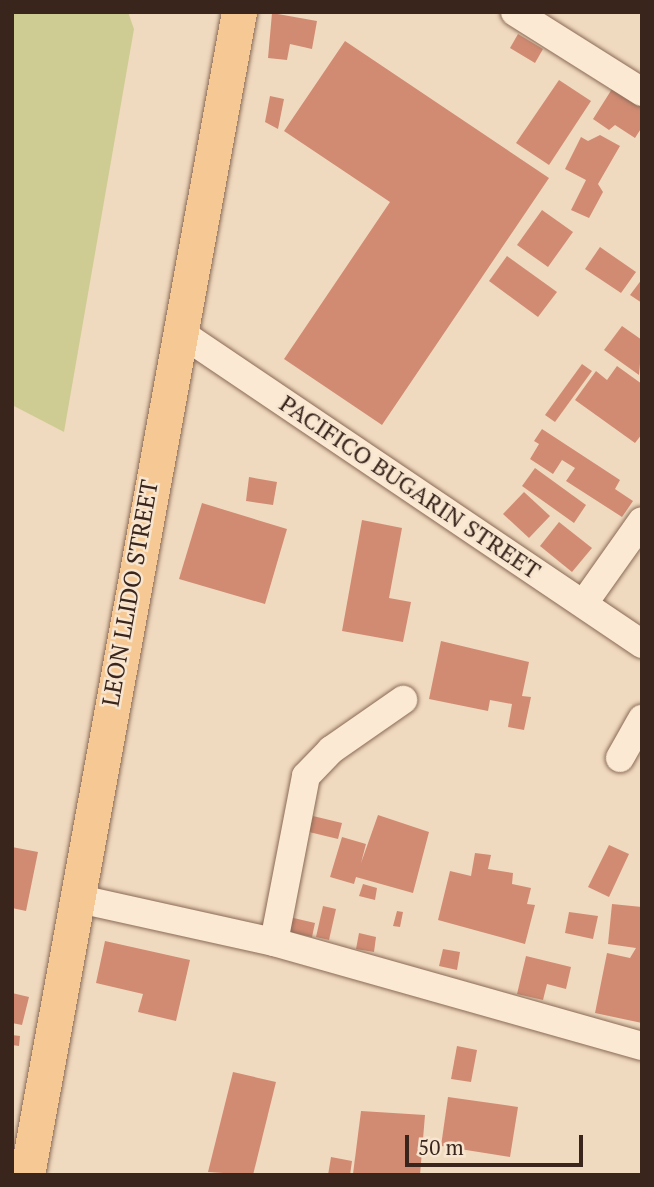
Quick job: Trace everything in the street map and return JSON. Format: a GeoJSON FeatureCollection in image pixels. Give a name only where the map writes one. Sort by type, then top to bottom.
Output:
{"type":"FeatureCollection","features":[{"type":"Feature","properties":{"kind":"main road","name":"LEON LLIDO STREET"},"geometry":{"type":"LineString","coordinates":[[28,1163],[178,331],[239,12]]}},
{"type":"Feature","properties":{"kind":"street"},"geometry":{"type":"LineString","coordinates":[[515,12],[642,92]]}},
{"type":"Feature","properties":{"kind":"street","name":"PACIFICO BUGARIN STREET"},"geometry":{"type":"LineString","coordinates":[[178,331],[642,644]]}},
{"type":"Feature","properties":{"kind":"street"},"geometry":{"type":"LineString","coordinates":[[584,603],[642,521]]}},
{"type":"Feature","properties":{"kind":"street"},"geometry":{"type":"LineString","coordinates":[[274,942],[306,776],[331,750],[403,700]]}},
{"type":"Feature","properties":{"kind":"street"},"geometry":{"type":"LineString","coordinates":[[620,758],[642,719]]}},
{"type":"Feature","properties":{"kind":"street"},"geometry":{"type":"LineString","coordinates":[[75,898],[274,942],[642,1046]]}},
{"type":"Feature","properties":{"kind":"shaded area"},"geometry":{"type":"Polygon","coordinates":[[[12,12],[128,12],[134,29],[64,432],[12,405],[12,12]]]}},
{"type":"Feature","properties":{"kind":"building"},"geometry":{"type":"Polygon","coordinates":[[[272,13],[317,21],[312,49],[290,44],[287,60],[268,58],[272,13]]]}},
{"type":"Feature","properties":{"kind":"building"},"geometry":{"type":"Polygon","coordinates":[[[518,34],[543,49],[535,63],[510,48],[518,34]]]}},
{"type":"Feature","properties":{"kind":"building"},"geometry":{"type":"Polygon","coordinates":[[[345,41],[549,178],[382,425],[284,359],[390,202],[284,131],[345,41]]]}},
{"type":"Feature","properties":{"kind":"building"},"geometry":{"type":"Polygon","coordinates":[[[559,80],[591,101],[549,165],[516,143],[559,80]]]}},
{"type":"Feature","properties":{"kind":"building"},"geometry":{"type":"Polygon","coordinates":[[[612,89],[642,104],[642,127],[635,138],[615,125],[609,130],[593,119],[612,89]]]}},
{"type":"Feature","properties":{"kind":"building"},"geometry":{"type":"Polygon","coordinates":[[[270,96],[284,99],[278,129],[265,122],[270,96]]]}},
{"type":"Feature","properties":{"kind":"building"},"geometry":{"type":"Polygon","coordinates":[[[600,135],[620,146],[598,184],[603,192],[589,218],[571,210],[586,180],[565,169],[581,137],[588,141],[600,135]]]}},
{"type":"Feature","properties":{"kind":"building"},"geometry":{"type":"Polygon","coordinates":[[[542,210],[573,232],[548,267],[517,245],[542,210]]]}},
{"type":"Feature","properties":{"kind":"building"},"geometry":{"type":"Polygon","coordinates":[[[600,247],[636,272],[621,293],[585,269],[600,247]]]}},
{"type":"Feature","properties":{"kind":"building"},"geometry":{"type":"Polygon","coordinates":[[[507,256],[557,292],[538,317],[489,281],[507,256]]]}},
{"type":"Feature","properties":{"kind":"building"},"geometry":{"type":"Polygon","coordinates":[[[642,279],[642,303],[630,295],[642,279]]]}},
{"type":"Feature","properties":{"kind":"building"},"geometry":{"type":"Polygon","coordinates":[[[622,326],[642,340],[639,375],[604,350],[622,326]]]}},
{"type":"Feature","properties":{"kind":"building"},"geometry":{"type":"Polygon","coordinates":[[[582,364],[592,371],[555,422],[545,415],[582,364]]]}},
{"type":"Feature","properties":{"kind":"building"},"geometry":{"type":"Polygon","coordinates":[[[617,366],[642,384],[642,434],[635,443],[575,400],[596,371],[607,380],[617,366]]]}},
{"type":"Feature","properties":{"kind":"building"},"geometry":{"type":"Polygon","coordinates":[[[542,429],[620,480],[615,489],[633,501],[622,517],[566,481],[575,468],[562,460],[553,474],[530,459],[539,444],[534,441],[542,429]]]}},
{"type":"Feature","properties":{"kind":"building"},"geometry":{"type":"Polygon","coordinates":[[[535,468],[586,505],[574,523],[522,486],[535,468]]]}},
{"type":"Feature","properties":{"kind":"building"},"geometry":{"type":"Polygon","coordinates":[[[249,477],[277,482],[273,505],[246,501],[249,477]]]}},
{"type":"Feature","properties":{"kind":"building"},"geometry":{"type":"Polygon","coordinates":[[[524,492],[550,516],[529,538],[503,514],[524,492]]]}},
{"type":"Feature","properties":{"kind":"building"},"geometry":{"type":"Polygon","coordinates":[[[202,503],[287,529],[265,604],[179,579],[202,503]]]}},
{"type":"Feature","properties":{"kind":"building"},"geometry":{"type":"Polygon","coordinates":[[[362,520],[402,528],[389,598],[411,602],[403,642],[342,631],[362,520]]]}},
{"type":"Feature","properties":{"kind":"building"},"geometry":{"type":"Polygon","coordinates":[[[559,522],[592,548],[572,572],[540,546],[559,522]]]}},
{"type":"Feature","properties":{"kind":"building"},"geometry":{"type":"Polygon","coordinates":[[[441,641],[529,662],[522,696],[531,697],[524,730],[508,727],[512,704],[490,700],[488,711],[429,699],[441,641]]]}},
{"type":"Feature","properties":{"kind":"building"},"geometry":{"type":"Polygon","coordinates":[[[378,815],[429,832],[413,893],[356,877],[354,884],[330,877],[342,837],[366,844],[361,863],[378,815]]]}},
{"type":"Feature","properties":{"kind":"building"},"geometry":{"type":"Polygon","coordinates":[[[313,816],[342,823],[338,839],[309,832],[313,816]]]}},
{"type":"Feature","properties":{"kind":"building"},"geometry":{"type":"Polygon","coordinates":[[[609,845],[629,854],[609,897],[588,887],[609,845]]]}},
{"type":"Feature","properties":{"kind":"building"},"geometry":{"type":"Polygon","coordinates":[[[12,847],[38,852],[26,911],[12,908],[12,847]]]}},
{"type":"Feature","properties":{"kind":"building"},"geometry":{"type":"Polygon","coordinates":[[[475,853],[491,855],[488,869],[513,873],[512,884],[531,888],[527,904],[535,905],[525,944],[438,920],[450,871],[471,876],[475,853]]]}},
{"type":"Feature","properties":{"kind":"building"},"geometry":{"type":"Polygon","coordinates":[[[363,884],[377,888],[375,900],[359,896],[363,884]]]}},
{"type":"Feature","properties":{"kind":"building"},"geometry":{"type":"Polygon","coordinates":[[[612,904],[642,907],[642,1023],[595,1013],[607,953],[630,958],[636,948],[608,944],[612,904]]]}},
{"type":"Feature","properties":{"kind":"building"},"geometry":{"type":"Polygon","coordinates":[[[323,906],[336,909],[329,940],[316,937],[323,906]]]}},
{"type":"Feature","properties":{"kind":"building"},"geometry":{"type":"Polygon","coordinates":[[[397,911],[403,912],[400,927],[393,926],[397,911]]]}},
{"type":"Feature","properties":{"kind":"building"},"geometry":{"type":"Polygon","coordinates":[[[569,912],[598,916],[593,939],[565,933],[569,912]]]}},
{"type":"Feature","properties":{"kind":"building"},"geometry":{"type":"Polygon","coordinates":[[[285,916],[315,923],[312,937],[281,930],[285,916]]]}},
{"type":"Feature","properties":{"kind":"building"},"geometry":{"type":"Polygon","coordinates":[[[359,933],[376,937],[374,952],[356,949],[359,933]]]}},
{"type":"Feature","properties":{"kind":"building"},"geometry":{"type":"Polygon","coordinates":[[[105,941],[190,960],[176,1021],[138,1012],[143,994],[96,983],[105,941]]]}},
{"type":"Feature","properties":{"kind":"building"},"geometry":{"type":"Polygon","coordinates":[[[443,949],[460,952],[457,970],[439,966],[443,949]]]}},
{"type":"Feature","properties":{"kind":"building"},"geometry":{"type":"Polygon","coordinates":[[[526,956],[571,967],[566,989],[547,984],[543,1000],[517,994],[526,956]]]}},
{"type":"Feature","properties":{"kind":"building"},"geometry":{"type":"Polygon","coordinates":[[[12,993],[29,997],[22,1025],[12,1023],[12,993]]]}},
{"type":"Feature","properties":{"kind":"building"},"geometry":{"type":"Polygon","coordinates":[[[12,1035],[20,1036],[19,1046],[12,1045],[12,1035]]]}},
{"type":"Feature","properties":{"kind":"building"},"geometry":{"type":"Polygon","coordinates":[[[457,1046],[477,1050],[471,1082],[451,1079],[457,1046]]]}},
{"type":"Feature","properties":{"kind":"building"},"geometry":{"type":"Polygon","coordinates":[[[233,1072],[276,1082],[253,1175],[208,1172],[233,1072]]]}},
{"type":"Feature","properties":{"kind":"building"},"geometry":{"type":"Polygon","coordinates":[[[448,1097],[518,1107],[510,1157],[441,1146],[448,1097]]]}},
{"type":"Feature","properties":{"kind":"building"},"geometry":{"type":"Polygon","coordinates":[[[361,1111],[425,1115],[420,1175],[353,1174],[361,1111]]]}},
{"type":"Feature","properties":{"kind":"building"},"geometry":{"type":"Polygon","coordinates":[[[331,1157],[352,1161],[350,1175],[328,1175],[331,1157]]]}}]}
